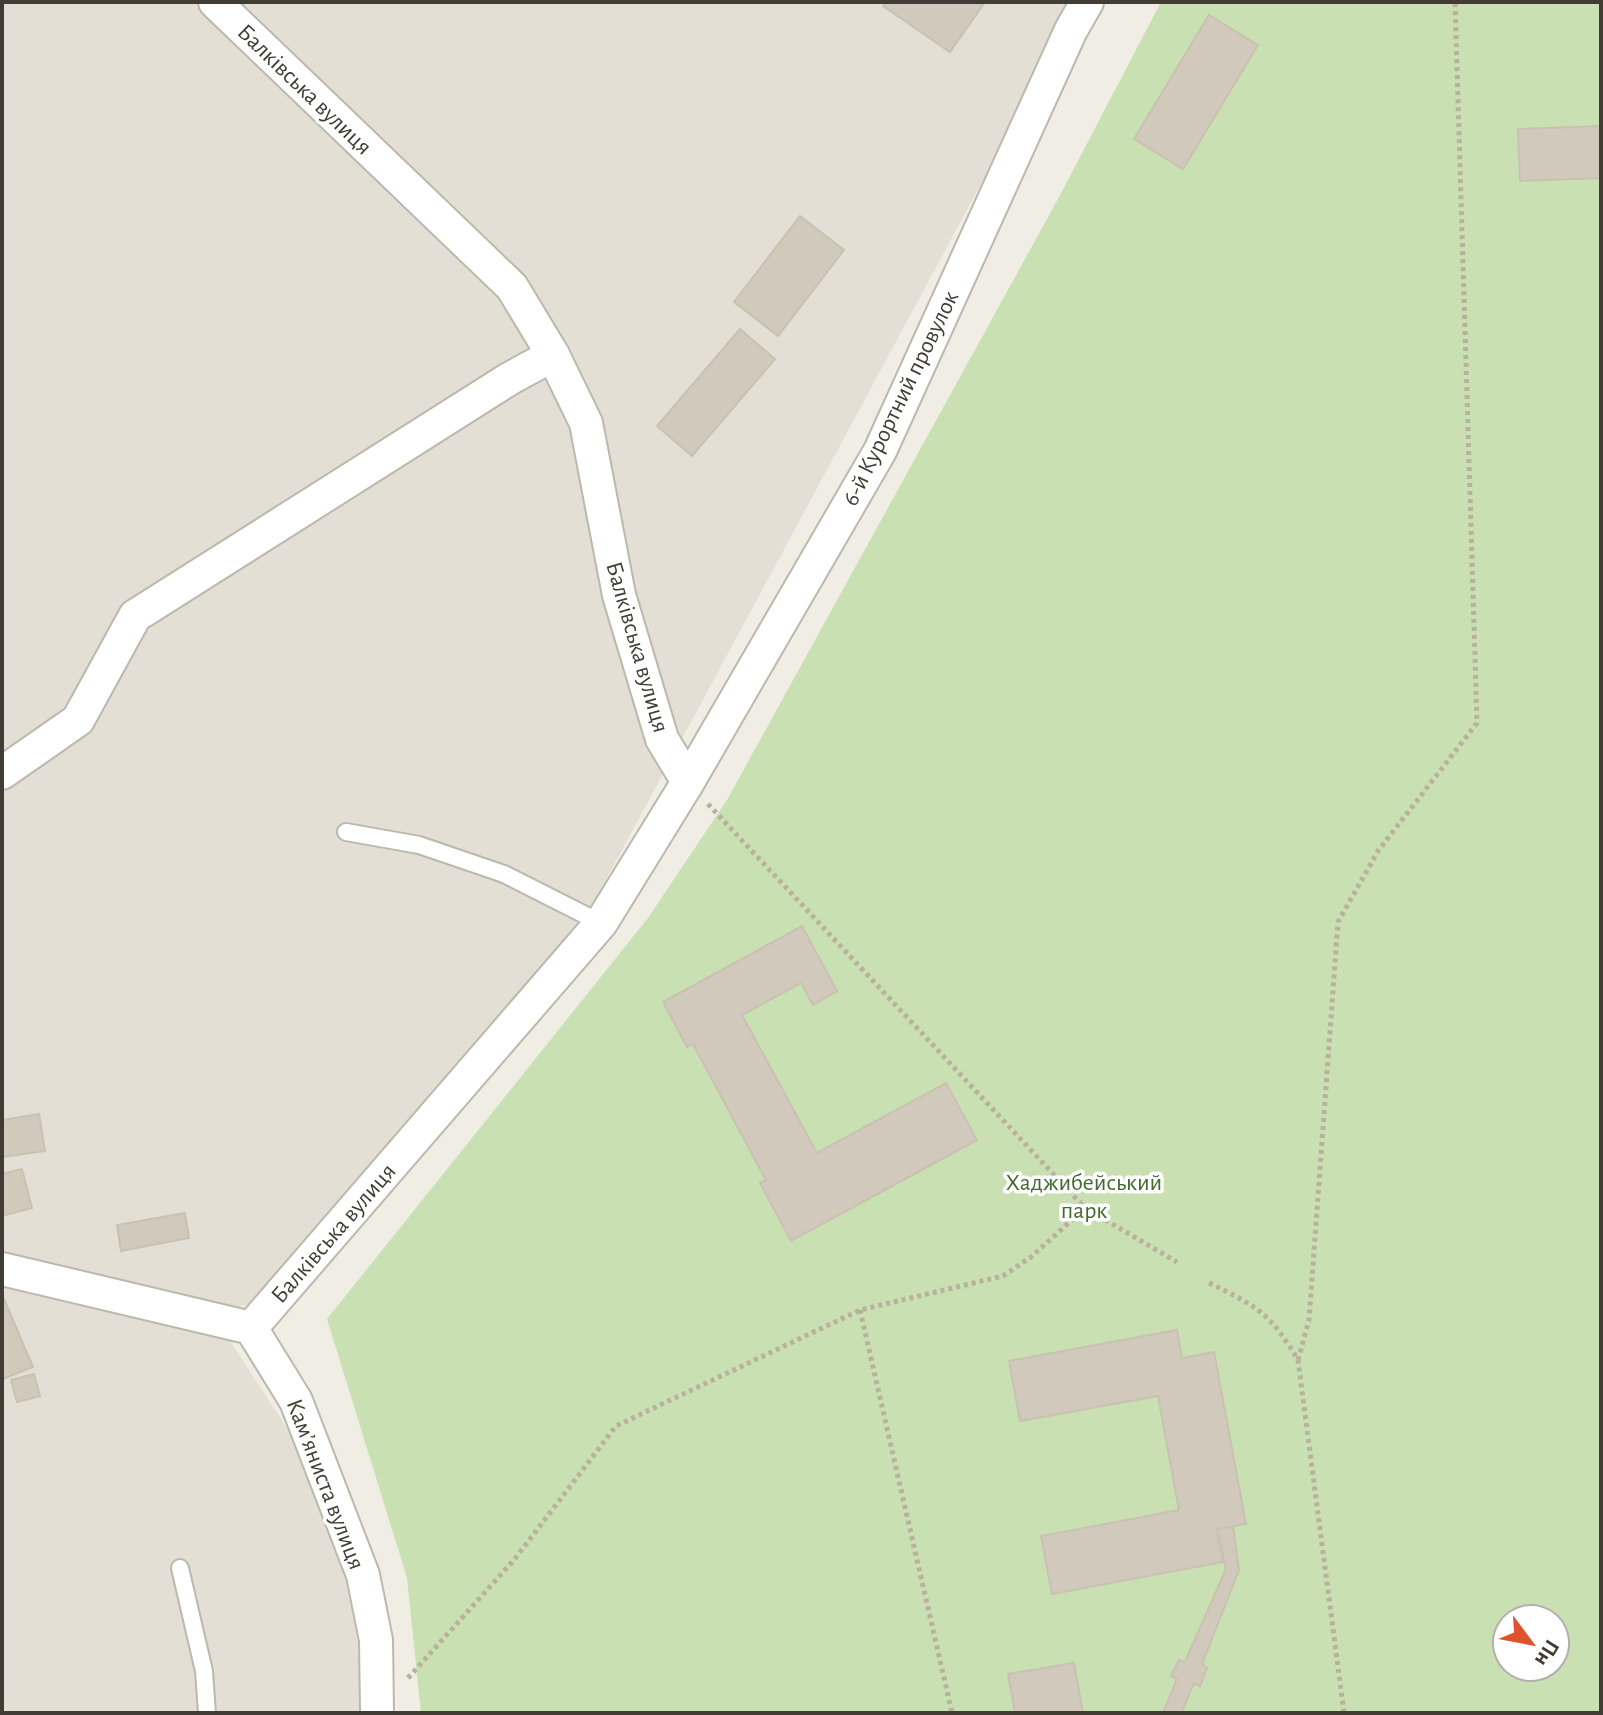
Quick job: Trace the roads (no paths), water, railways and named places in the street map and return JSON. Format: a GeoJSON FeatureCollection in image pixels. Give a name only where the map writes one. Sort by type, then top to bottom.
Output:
{"type":"FeatureCollection","features":[{"type":"Feature","properties":{"kind":"street","name":"Балківська вулиця"},"geometry":{"type":"LineString","coordinates":[[215,2],[512,287],[553,355],[586,423],[619,595],[662,739],[688,782],[601,923],[251,1328]]}},
{"type":"Feature","properties":{"kind":"street","name":"6-й Курортний провулок"},"geometry":{"type":"LineString","coordinates":[[688,782],[880,451],[1071,30],[1087,2]]}},
{"type":"Feature","properties":{"kind":"street"},"geometry":{"type":"LineString","coordinates":[[2,773],[78,720],[135,616],[509,379],[553,355]]}},
{"type":"Feature","properties":{"kind":"street"},"geometry":{"type":"LineString","coordinates":[[2,1269],[251,1328]]}},
{"type":"Feature","properties":{"kind":"street","name":"Камʼяниста вулиця"},"geometry":{"type":"LineString","coordinates":[[251,1328],[296,1401],[363,1575],[376,1640],[378,1712]]}},
{"type":"Feature","properties":{"kind":"lane"},"geometry":{"type":"LineString","coordinates":[[346,832],[419,845],[504,874],[601,923]]}},
{"type":"Feature","properties":{"kind":"lane"},"geometry":{"type":"LineString","coordinates":[[180,1568],[204,1671],[207,1713]]}},
{"type":"Feature","properties":{"kind":"park label","name":"Хаджибейський парк"},"geometry":{"type":"Point","coordinates":[1084,1196]}}]}
